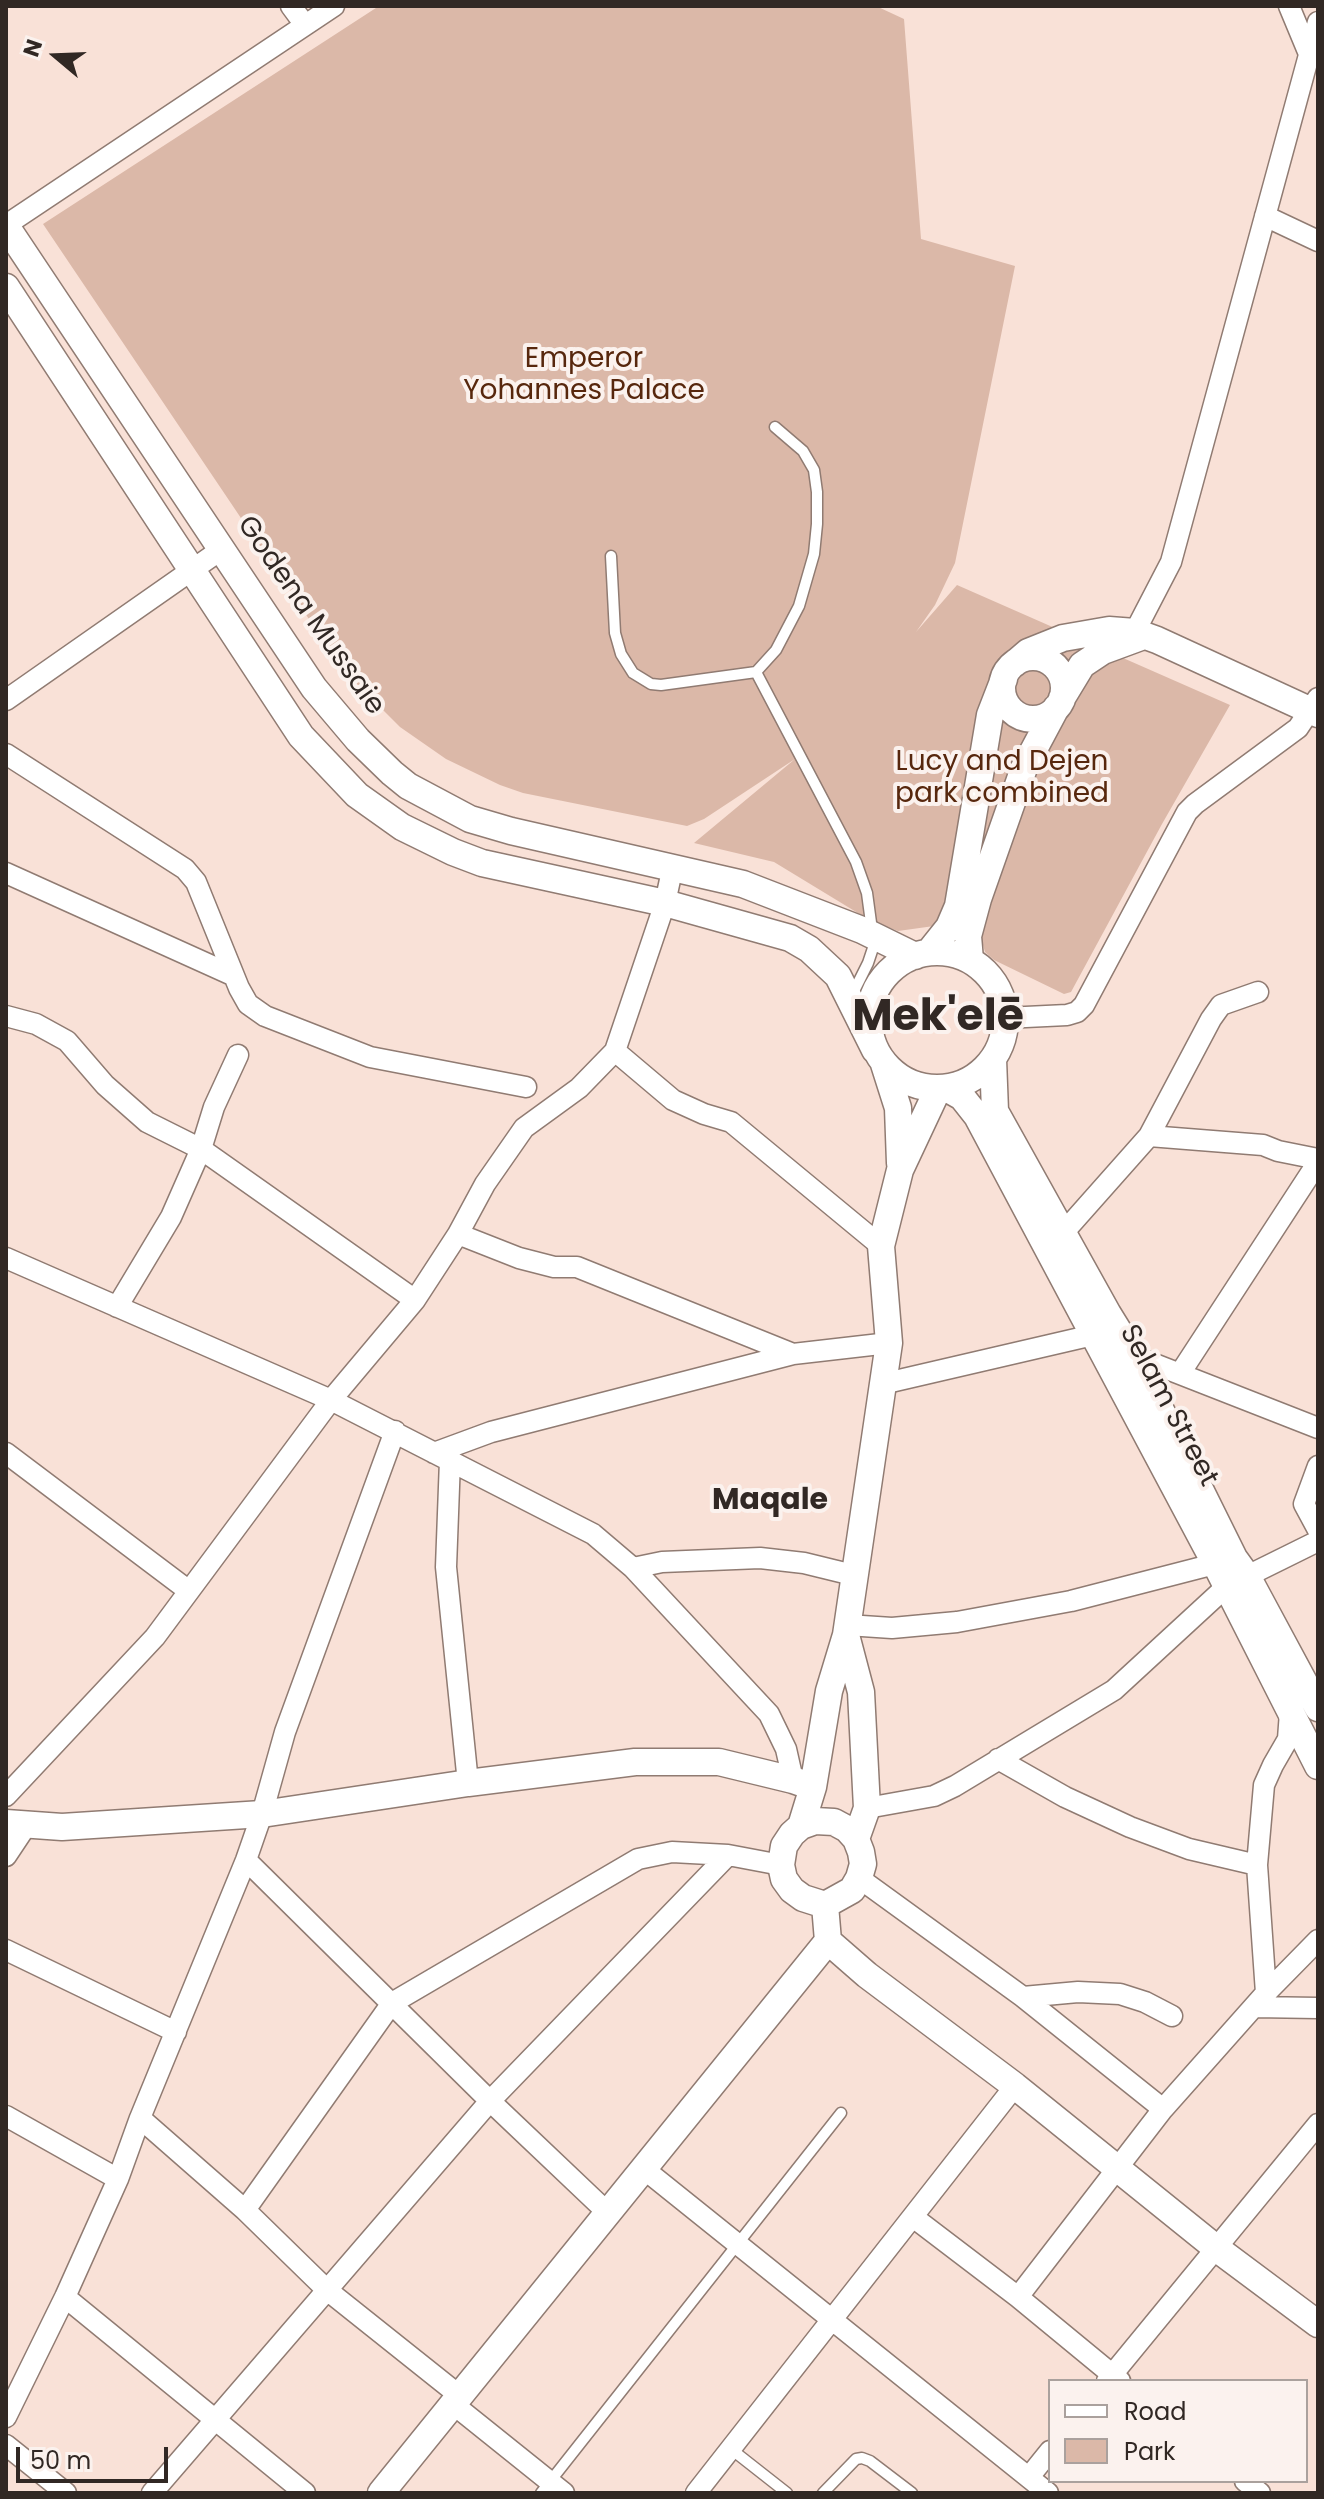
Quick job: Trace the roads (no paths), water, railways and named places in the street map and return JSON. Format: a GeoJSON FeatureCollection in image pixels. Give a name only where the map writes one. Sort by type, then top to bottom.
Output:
{"type":"FeatureCollection","features":[{"type":"Feature","properties":{"kind":"street"},"geometry":{"type":"LineString","coordinates":[[291,6],[305,25]]}},
{"type":"Feature","properties":{"kind":"street"},"geometry":{"type":"LineString","coordinates":[[6,226],[334,6]]}},
{"type":"Feature","properties":{"kind":"street"},"geometry":{"type":"LineString","coordinates":[[1289,6],[1314,56]]}},
{"type":"Feature","properties":{"kind":"street"},"geometry":{"type":"LineString","coordinates":[[970,960],[968,936],[978,899],[1024,768],[1082,665],[1136,636],[1171,562],[1265,216],[1314,56],[1318,22]]}},
{"type":"Feature","properties":{"kind":"street"},"geometry":{"type":"LineString","coordinates":[[1265,216],[1318,241]]}},
{"type":"Feature","properties":{"kind":"street","name":"Godena Mussaie"},"geometry":{"type":"LineString","coordinates":[[6,226],[314,688],[358,740],[408,786],[451,810],[490,826],[673,866],[764,891],[922,954]]}},
{"type":"Feature","properties":{"kind":"street"},"geometry":{"type":"LineString","coordinates":[[6,287],[301,736],[336,775],[380,813],[428,841],[482,863],[665,903],[790,938],[838,976],[879,1056],[904,1081],[942,1088],[962,1097],[970,1105],[1054,1238]]}},
{"type":"Feature","properties":{"kind":"street"},"geometry":{"type":"LineString","coordinates":[[6,700],[222,549]]}},
{"type":"Feature","properties":{"kind":"street"},"geometry":{"type":"LineString","coordinates":[[900,1170],[898,1108],[869,1022],[874,994],[890,970],[922,954],[949,927],[958,906],[990,715],[1009,671],[1028,652],[1063,638],[1109,630],[1136,636],[1316,707],[1298,728],[1187,812],[1084,1005],[1077,1012],[1005,1018]]}},
{"type":"Feature","properties":{"kind":"street"},"geometry":{"type":"LineString","coordinates":[[1029,657],[1050,663],[1061,676],[1063,687],[1059,703],[1042,718],[1020,717],[1005,701],[1002,690],[1009,671],[1029,657]]}},
{"type":"Feature","properties":{"kind":"street"},"geometry":{"type":"LineString","coordinates":[[6,754],[185,869],[196,882],[232,975],[248,1004],[265,1016],[370,1057],[526,1087]]}},
{"type":"Feature","properties":{"kind":"street"},"geometry":{"type":"LineString","coordinates":[[6,1796],[155,1637],[331,1400],[415,1300],[458,1234],[485,1184],[524,1128],[579,1088],[615,1051],[665,903],[673,866]]}},
{"type":"Feature","properties":{"kind":"street"},"geometry":{"type":"LineString","coordinates":[[6,873],[232,975]]}},
{"type":"Feature","properties":{"kind":"street"},"geometry":{"type":"LineString","coordinates":[[882,1384],[1100,1324],[1054,1238],[995,1111],[992,1097],[993,1059],[1004,1033],[1005,1018],[999,991],[982,968],[970,960],[957,954],[922,954]]}},
{"type":"Feature","properties":{"kind":"street"},"geometry":{"type":"LineString","coordinates":[[1054,1238],[1149,1136],[1221,1005],[1258,992]]}},
{"type":"Feature","properties":{"kind":"street"},"geometry":{"type":"LineString","coordinates":[[6,1016],[36,1024],[67,1041],[105,1085],[147,1122],[201,1149],[415,1300]]}},
{"type":"Feature","properties":{"kind":"street"},"geometry":{"type":"LineString","coordinates":[[615,1051],[673,1100],[731,1122],[881,1246]]}},
{"type":"Feature","properties":{"kind":"street"},"geometry":{"type":"LineString","coordinates":[[117,1307],[171,1217],[238,1055]]}},
{"type":"Feature","properties":{"kind":"street"},"geometry":{"type":"LineString","coordinates":[[801,1826],[803,1784],[846,1630],[889,1343],[881,1246],[900,1170],[942,1088],[973,1079],[993,1059]]}},
{"type":"Feature","properties":{"kind":"street"},"geometry":{"type":"LineString","coordinates":[[1149,1136],[1263,1145],[1318,1160],[1181,1372]]}},
{"type":"Feature","properties":{"kind":"street"},"geometry":{"type":"LineString","coordinates":[[458,1234],[519,1258],[554,1267],[577,1267],[793,1354]]}},
{"type":"Feature","properties":{"kind":"street"},"geometry":{"type":"LineString","coordinates":[[6,1258],[331,1400],[593,1534],[633,1568],[769,1714],[803,1784]]}},
{"type":"Feature","properties":{"kind":"street","name":"Selam Street"},"geometry":{"type":"LineString","coordinates":[[1100,1324],[1134,1356],[1318,1766]]}},
{"type":"Feature","properties":{"kind":"street","name":"Selam Street"},"geometry":{"type":"LineString","coordinates":[[1100,1324],[1231,1571],[1318,1708]]}},
{"type":"Feature","properties":{"kind":"street"},"geometry":{"type":"LineString","coordinates":[[442,1457],[491,1432],[793,1354],[889,1343]]}},
{"type":"Feature","properties":{"kind":"street"},"geometry":{"type":"LineString","coordinates":[[1134,1356],[1318,1428]]}},
{"type":"Feature","properties":{"kind":"street"},"geometry":{"type":"LineString","coordinates":[[6,2417],[118,2179],[246,1860],[285,1732],[395,1431]]}},
{"type":"Feature","properties":{"kind":"street"},"geometry":{"type":"LineString","coordinates":[[6,1453],[189,1591]]}},
{"type":"Feature","properties":{"kind":"street"},"geometry":{"type":"LineString","coordinates":[[442,1457],[446,1567],[468,1783]]}},
{"type":"Feature","properties":{"kind":"street"},"geometry":{"type":"LineString","coordinates":[[1318,1466],[1304,1504],[1318,1530]]}},
{"type":"Feature","properties":{"kind":"street"},"geometry":{"type":"LineString","coordinates":[[846,1630],[957,1622],[1231,1571],[1318,1541]]}},
{"type":"Feature","properties":{"kind":"street"},"geometry":{"type":"LineString","coordinates":[[633,1568],[662,1562],[760,1558],[804,1563],[853,1575]]}},
{"type":"Feature","properties":{"kind":"street"},"geometry":{"type":"LineString","coordinates":[[867,1808],[934,1796],[1114,1690],[1231,1571]]}},
{"type":"Feature","properties":{"kind":"street"},"geometry":{"type":"LineString","coordinates":[[846,1630],[861,1692],[867,1808],[856,1839]]}},
{"type":"Feature","properties":{"kind":"street"},"geometry":{"type":"LineString","coordinates":[[1260,2000],[1257,1865],[1264,1785],[1288,1739],[1291,1710]]}},
{"type":"Feature","properties":{"kind":"street"},"geometry":{"type":"LineString","coordinates":[[998,1759],[1065,1797],[1130,1827],[1189,1849],[1257,1865]]}},
{"type":"Feature","properties":{"kind":"street"},"geometry":{"type":"LineString","coordinates":[[6,1856],[16,1824],[62,1827],[262,1814],[468,1783],[649,1762],[719,1762],[803,1784]]}},
{"type":"Feature","properties":{"kind":"street"},"geometry":{"type":"LineString","coordinates":[[815,1821],[834,1822],[847,1829],[856,1839],[863,1864],[859,1878],[852,1890],[825,1905],[803,1898],[784,1879],[781,1865],[784,1846],[801,1826],[815,1821]]}},
{"type":"Feature","properties":{"kind":"street"},"geometry":{"type":"LineString","coordinates":[[245,2210],[392,2003],[638,1859],[672,1852],[728,1855],[781,1865]]}},
{"type":"Feature","properties":{"kind":"street"},"geometry":{"type":"LineString","coordinates":[[152,2493],[490,2101],[728,1855]]}},
{"type":"Feature","properties":{"kind":"street"},"geometry":{"type":"LineString","coordinates":[[246,1860],[608,2213]]}},
{"type":"Feature","properties":{"kind":"street"},"geometry":{"type":"LineString","coordinates":[[859,1878],[1023,1997],[1163,2109]]}},
{"type":"Feature","properties":{"kind":"street"},"geometry":{"type":"LineString","coordinates":[[381,2493],[828,1941],[825,1905]]}},
{"type":"Feature","properties":{"kind":"street"},"geometry":{"type":"LineString","coordinates":[[1018,2297],[1163,2109],[1318,1940]]}},
{"type":"Feature","properties":{"kind":"street"},"geometry":{"type":"LineString","coordinates":[[828,1941],[867,1975],[1015,2086],[1216,2248],[1318,2323]]}},
{"type":"Feature","properties":{"kind":"street"},"geometry":{"type":"LineString","coordinates":[[6,1950],[176,2032]]}},
{"type":"Feature","properties":{"kind":"street"},"geometry":{"type":"LineString","coordinates":[[1023,1997],[1078,1992],[1120,1994],[1172,2016]]}},
{"type":"Feature","properties":{"kind":"street"},"geometry":{"type":"LineString","coordinates":[[1260,2000],[1318,2008]]}},
{"type":"Feature","properties":{"kind":"street"},"geometry":{"type":"LineString","coordinates":[[696,2493],[1015,2086]]}},
{"type":"Feature","properties":{"kind":"street"},"geometry":{"type":"LineString","coordinates":[[6,2116],[118,2179]]}},
{"type":"Feature","properties":{"kind":"street"},"geometry":{"type":"LineString","coordinates":[[140,2118],[245,2210],[327,2290],[456,2400],[551,2489]]}},
{"type":"Feature","properties":{"kind":"street"},"geometry":{"type":"LineString","coordinates":[[913,2217],[1018,2297],[1113,2379],[1318,2124]]}},
{"type":"Feature","properties":{"kind":"street"},"geometry":{"type":"LineString","coordinates":[[644,2169],[1048,2493]]}},
{"type":"Feature","properties":{"kind":"street"},"geometry":{"type":"LineString","coordinates":[[65,2297],[305,2493]]}},
{"type":"Feature","properties":{"kind":"street"},"geometry":{"type":"LineString","coordinates":[[6,2445],[66,2493]]}},
{"type":"Feature","properties":{"kind":"street"},"geometry":{"type":"LineString","coordinates":[[1029,2477],[1048,2453]]}},
{"type":"Feature","properties":{"kind":"lane"},"geometry":{"type":"LineString","coordinates":[[611,556],[615,633],[621,654],[633,673],[651,684],[661,685],[756,672],[776,650],[799,606],[814,554],[817,524],[814,470],[803,451],[775,427]]}},
{"type":"Feature","properties":{"kind":"lane"},"geometry":{"type":"LineString","coordinates":[[756,672],[856,862],[867,893],[873,935],[872,954],[851,998]]}},
{"type":"Feature","properties":{"kind":"lane"},"geometry":{"type":"LineString","coordinates":[[551,2489],[841,2113]]}},
{"type":"Feature","properties":{"kind":"lane"},"geometry":{"type":"LineString","coordinates":[[731,2449],[787,2493]]}},
{"type":"Feature","properties":{"kind":"lane"},"geometry":{"type":"LineString","coordinates":[[823,2493],[856,2459],[862,2458],[912,2493]]}},
{"type":"Feature","properties":{"kind":"district","name":"Mek'elē"},"geometry":{"type":"Point","coordinates":[938,1019]}},
{"type":"Feature","properties":{"kind":"district","name":"Maqale"},"geometry":{"type":"Point","coordinates":[770,1501]}},
{"type":"Feature","properties":{"kind":"park label","name":"Emperor Yohannes Palace"},"geometry":{"type":"Point","coordinates":[584,376]}},
{"type":"Feature","properties":{"kind":"park label","name":"Lucy and Dejen park combined"},"geometry":{"type":"Point","coordinates":[1002,779]}}]}
